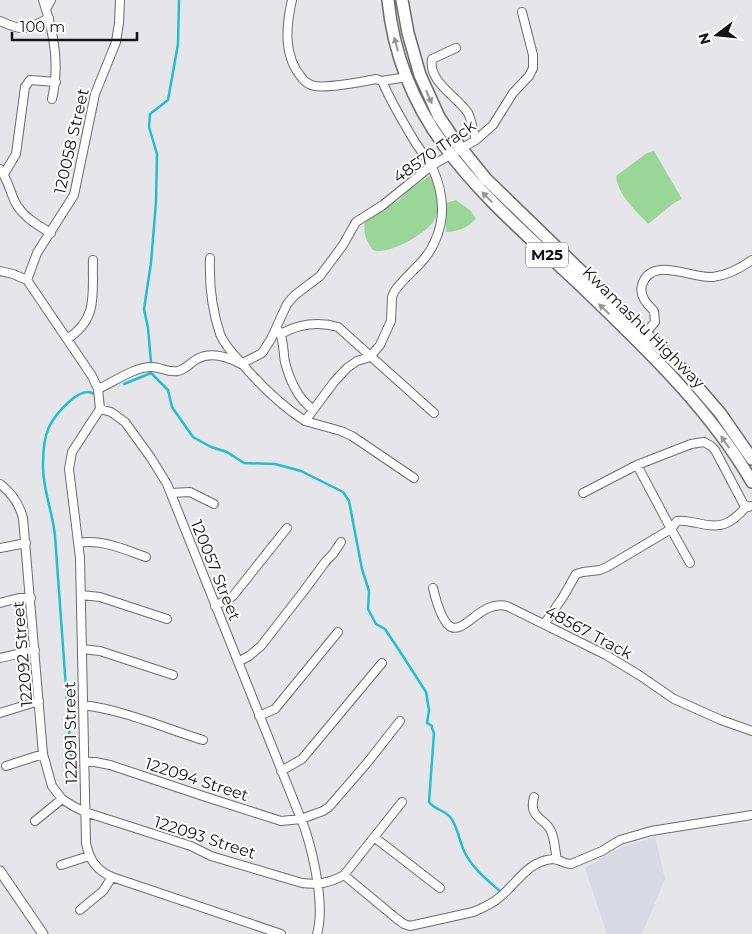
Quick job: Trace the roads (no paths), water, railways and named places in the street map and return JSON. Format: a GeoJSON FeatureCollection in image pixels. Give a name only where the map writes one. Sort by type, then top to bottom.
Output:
{"type":"FeatureCollection","features":[{"type":"Feature","properties":{"kind":"main road","name":"Kwamashu Highway"},"geometry":{"type":"LineString","coordinates":[[388,0],[394,37],[424,116],[463,172],[495,205],[702,390],[752,459]]}},
{"type":"Feature","properties":{"kind":"main road","name":"Kwamashu Highway"},"geometry":{"type":"LineString","coordinates":[[402,0],[408,34],[420,75],[440,117],[474,166],[642,337],[726,443],[752,482]]}},
{"type":"Feature","properties":{"kind":"street"},"geometry":{"type":"LineString","coordinates":[[43,0],[56,52],[56,82],[52,99]]}},
{"type":"Feature","properties":{"kind":"street"},"geometry":{"type":"LineString","coordinates":[[46,9],[51,0]]}},
{"type":"Feature","properties":{"kind":"street","name":"120058 Street"},"geometry":{"type":"LineString","coordinates":[[27,280],[37,253],[74,195],[95,94],[116,42],[120,0]]}},
{"type":"Feature","properties":{"kind":"street"},"geometry":{"type":"LineString","coordinates":[[292,0],[288,16],[287,38],[290,59],[304,80],[314,86],[321,86],[408,77]]}},
{"type":"Feature","properties":{"kind":"street","name":"48570 Track"},"geometry":{"type":"LineString","coordinates":[[241,364],[262,352],[271,339],[288,304],[295,295],[320,276],[343,245],[356,222],[383,205],[431,166],[476,140],[493,125],[513,94],[530,76],[533,68],[533,55],[522,12]]}},
{"type":"Feature","properties":{"kind":"street"},"geometry":{"type":"LineString","coordinates":[[0,21],[15,28],[29,29],[49,18]]}},
{"type":"Feature","properties":{"kind":"street"},"geometry":{"type":"LineString","coordinates":[[456,48],[436,56],[432,59],[431,66],[437,79],[468,114],[476,140]]}},
{"type":"Feature","properties":{"kind":"street"},"geometry":{"type":"LineString","coordinates":[[51,233],[22,212],[15,202],[2,171],[16,154],[25,87],[30,80],[56,82]]}},
{"type":"Feature","properties":{"kind":"street"},"geometry":{"type":"LineString","coordinates":[[306,420],[334,382],[357,361],[370,357],[380,345],[391,321],[394,292],[424,258],[435,242],[442,221],[440,191],[431,166],[408,132],[382,80]]}},
{"type":"Feature","properties":{"kind":"street"},"geometry":{"type":"LineString","coordinates":[[210,258],[211,298],[221,336],[241,364],[261,386],[291,412],[306,420],[352,436],[414,478]]}},
{"type":"Feature","properties":{"kind":"street"},"geometry":{"type":"LineString","coordinates":[[67,339],[83,327],[90,314],[93,260]]}},
{"type":"Feature","properties":{"kind":"street"},"geometry":{"type":"LineString","coordinates":[[642,337],[655,322],[654,311],[645,302],[641,290],[644,280],[653,272],[665,269],[704,278],[716,277],[728,273],[752,260]]}},
{"type":"Feature","properties":{"kind":"street"},"geometry":{"type":"LineString","coordinates":[[0,271],[27,280],[92,376],[98,389],[100,409]]}},
{"type":"Feature","properties":{"kind":"street"},"geometry":{"type":"LineString","coordinates":[[281,334],[292,328],[319,324],[329,324],[338,327],[434,413]]}},
{"type":"Feature","properties":{"kind":"street"},"geometry":{"type":"LineString","coordinates":[[276,326],[281,334],[286,363],[295,388],[306,404],[313,409]]}},
{"type":"Feature","properties":{"kind":"street"},"geometry":{"type":"LineString","coordinates":[[98,389],[121,376],[144,368],[153,367],[176,372],[204,357],[229,357],[241,364]]}},
{"type":"Feature","properties":{"kind":"street","name":"120057 Street"},"geometry":{"type":"LineString","coordinates":[[100,409],[111,412],[125,422],[158,468],[171,493],[301,819],[310,847],[317,885],[320,925],[317,934]]}},
{"type":"Feature","properties":{"kind":"street","name":"122091 Street"},"geometry":{"type":"LineString","coordinates":[[89,856],[86,843],[85,812],[81,595],[70,460],[79,439],[100,409]]}},
{"type":"Feature","properties":{"kind":"street"},"geometry":{"type":"LineString","coordinates":[[545,623],[576,574],[600,570],[671,529],[677,521],[682,520],[722,526],[730,523],[749,506],[741,500],[715,450],[708,444],[700,442],[638,465],[583,493]]}},
{"type":"Feature","properties":{"kind":"street"},"geometry":{"type":"LineString","coordinates":[[638,465],[690,563]]}},
{"type":"Feature","properties":{"kind":"street","name":"122092 Street"},"geometry":{"type":"LineString","coordinates":[[0,484],[9,491],[21,509],[31,598],[43,754],[48,778],[62,799],[85,812]]}},
{"type":"Feature","properties":{"kind":"street"},"geometry":{"type":"LineString","coordinates":[[171,493],[190,492],[214,504]]}},
{"type":"Feature","properties":{"kind":"street"},"geometry":{"type":"LineString","coordinates":[[215,606],[232,596],[287,528]]}},
{"type":"Feature","properties":{"kind":"street"},"geometry":{"type":"LineString","coordinates":[[78,543],[89,541],[103,542],[146,557]]}},
{"type":"Feature","properties":{"kind":"street"},"geometry":{"type":"LineString","coordinates":[[238,662],[261,646],[326,561],[334,554],[340,542]]}},
{"type":"Feature","properties":{"kind":"street"},"geometry":{"type":"LineString","coordinates":[[0,548],[26,544]]}},
{"type":"Feature","properties":{"kind":"street","name":"48567 Track"},"geometry":{"type":"LineString","coordinates":[[433,588],[440,614],[444,620],[455,628],[463,626],[487,607],[502,604],[545,623],[614,660],[674,699],[721,720],[752,731]]}},
{"type":"Feature","properties":{"kind":"street"},"geometry":{"type":"LineString","coordinates":[[81,595],[100,597],[167,619]]}},
{"type":"Feature","properties":{"kind":"street"},"geometry":{"type":"LineString","coordinates":[[0,603],[19,598],[31,598]]}},
{"type":"Feature","properties":{"kind":"street"},"geometry":{"type":"LineString","coordinates":[[260,716],[275,709],[338,632]]}},
{"type":"Feature","properties":{"kind":"street"},"geometry":{"type":"LineString","coordinates":[[82,649],[100,651],[173,675]]}},
{"type":"Feature","properties":{"kind":"street"},"geometry":{"type":"LineString","coordinates":[[0,658],[35,650]]}},
{"type":"Feature","properties":{"kind":"street"},"geometry":{"type":"LineString","coordinates":[[281,771],[302,759],[382,663]]}},
{"type":"Feature","properties":{"kind":"street"},"geometry":{"type":"LineString","coordinates":[[0,713],[39,701]]}},
{"type":"Feature","properties":{"kind":"street"},"geometry":{"type":"LineString","coordinates":[[83,705],[122,713],[203,740]]}},
{"type":"Feature","properties":{"kind":"street"},"geometry":{"type":"LineString","coordinates":[[301,819],[323,811],[336,800],[400,721]]}},
{"type":"Feature","properties":{"kind":"street"},"geometry":{"type":"LineString","coordinates":[[6,766],[43,754]]}},
{"type":"Feature","properties":{"kind":"street","name":"122094 Street"},"geometry":{"type":"LineString","coordinates":[[85,762],[110,765],[281,821],[301,819]]}},
{"type":"Feature","properties":{"kind":"street"},"geometry":{"type":"LineString","coordinates":[[534,797],[533,802],[536,816],[549,827],[553,834],[557,860]]}},
{"type":"Feature","properties":{"kind":"street"},"geometry":{"type":"LineString","coordinates":[[35,821],[62,799]]}},
{"type":"Feature","properties":{"kind":"street"},"geometry":{"type":"LineString","coordinates":[[317,885],[332,882],[344,875],[402,802]]}},
{"type":"Feature","properties":{"kind":"street","name":"122093 Street"},"geometry":{"type":"LineString","coordinates":[[85,812],[191,846],[211,856],[302,883],[317,885]]}},
{"type":"Feature","properties":{"kind":"street"},"geometry":{"type":"LineString","coordinates":[[344,875],[404,924],[410,926],[473,912],[492,904],[502,896],[522,873],[547,860],[557,860],[571,864],[602,851],[620,840],[644,833],[697,822],[752,815]]}},
{"type":"Feature","properties":{"kind":"street"},"geometry":{"type":"LineString","coordinates":[[374,837],[440,888]]}},
{"type":"Feature","properties":{"kind":"street"},"geometry":{"type":"LineString","coordinates":[[61,865],[89,856],[98,869],[112,878],[281,934]]}},
{"type":"Feature","properties":{"kind":"street"},"geometry":{"type":"LineString","coordinates":[[0,871],[43,934]]}},
{"type":"Feature","properties":{"kind":"street"},"geometry":{"type":"LineString","coordinates":[[80,910],[103,891],[112,878]]}},
{"type":"Feature","properties":{"kind":"waterway"},"geometry":{"type":"LineString","coordinates":[[151,362],[144,309],[151,263],[156,202],[157,154],[149,127],[150,114],[168,100],[178,44],[179,0]]}},
{"type":"Feature","properties":{"kind":"waterway"},"geometry":{"type":"LineString","coordinates":[[124,384],[151,373],[168,390],[172,407],[193,437],[211,447],[227,452],[244,463],[275,464],[301,471],[343,492],[349,501],[362,569],[369,591],[368,609],[376,624],[385,629],[426,692],[429,710],[427,723],[432,726]]}},
{"type":"Feature","properties":{"kind":"waterway"},"geometry":{"type":"LineString","coordinates":[[71,757],[55,536],[44,482],[43,455],[49,427],[62,409],[68,402],[82,393],[94,394]]}},
{"type":"Feature","properties":{"kind":"waterway"},"geometry":{"type":"LineString","coordinates":[[432,728],[434,733],[429,802],[451,818],[464,851],[471,863],[501,892]]}}]}
